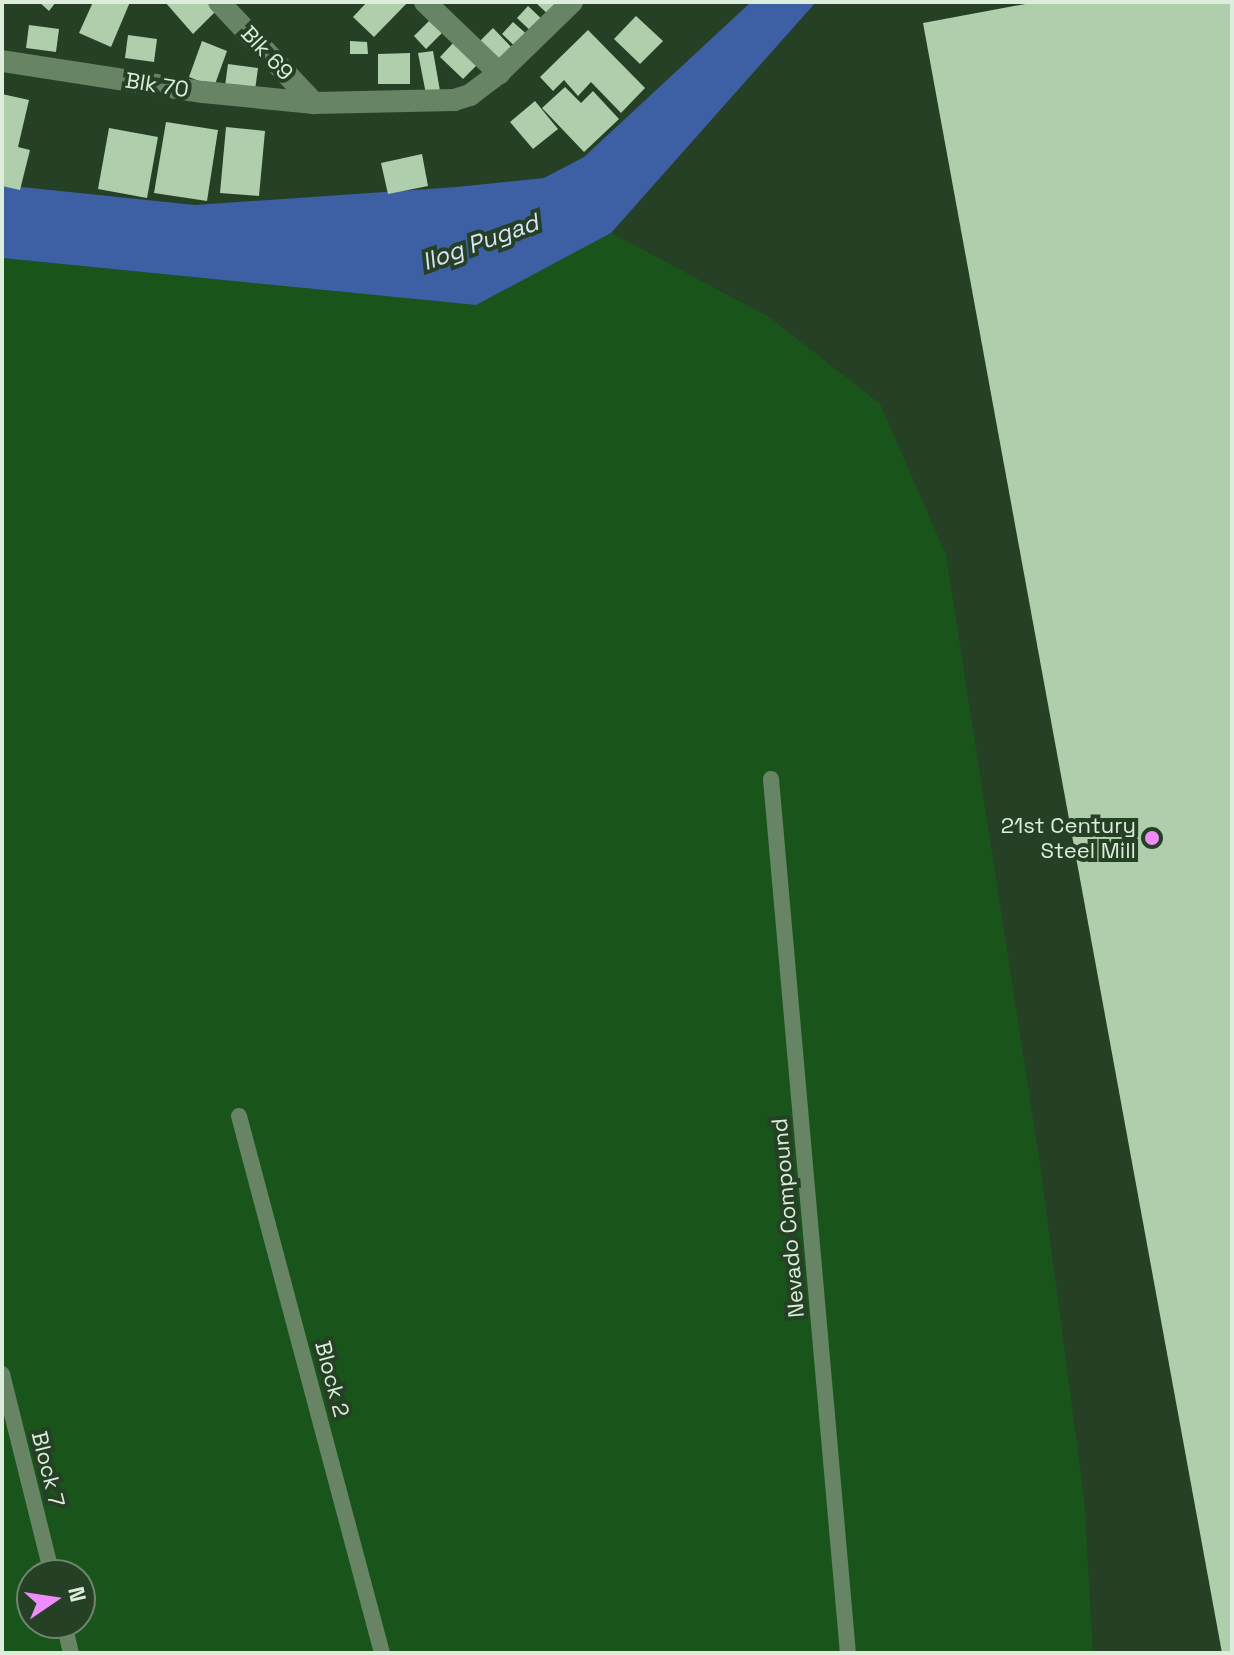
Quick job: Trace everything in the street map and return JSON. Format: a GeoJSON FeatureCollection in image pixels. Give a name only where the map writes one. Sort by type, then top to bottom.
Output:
{"type":"FeatureCollection","features":[{"type":"Feature","properties":{"kind":"street","name":"Blk 69"},"geometry":{"type":"LineString","coordinates":[[219,2],[314,103]]}},
{"type":"Feature","properties":{"kind":"street"},"geometry":{"type":"LineString","coordinates":[[425,2],[499,73]]}},
{"type":"Feature","properties":{"kind":"street","name":"Blk 70"},"geometry":{"type":"LineString","coordinates":[[2,61],[203,92],[314,103],[454,100],[470,95],[499,73],[572,2]]}},
{"type":"Feature","properties":{"kind":"lane","name":"Nevado Compound"},"geometry":{"type":"LineString","coordinates":[[771,779],[848,1653]]}},
{"type":"Feature","properties":{"kind":"lane","name":"Block 2"},"geometry":{"type":"LineString","coordinates":[[239,1116],[382,1653]]}},
{"type":"Feature","properties":{"kind":"lane","name":"Block 7"},"geometry":{"type":"LineString","coordinates":[[2,1374],[48,1559]]}},
{"type":"Feature","properties":{"kind":"green space"},"geometry":{"type":"Polygon","coordinates":[[[611,233],[769,317],[880,404],[946,555],[1041,1171],[1084,1499],[1093,1653],[2,1653],[2,258],[475,305],[611,233]]]}},
{"type":"Feature","properties":{"kind":"water","name":"Ilog Pugad"},"geometry":{"type":"Polygon","coordinates":[[[751,2],[816,2],[611,233],[476,305],[2,258],[2,185],[195,205],[544,178],[584,157],[751,2]]]}},
{"type":"Feature","properties":{"kind":"building"},"geometry":{"type":"Polygon","coordinates":[[[39,2],[56,2],[49,11],[39,2]]]}},
{"type":"Feature","properties":{"kind":"building"},"geometry":{"type":"Polygon","coordinates":[[[93,2],[130,2],[111,47],[79,33],[93,2]]]}},
{"type":"Feature","properties":{"kind":"building"},"geometry":{"type":"Polygon","coordinates":[[[165,2],[214,2],[219,8],[193,34],[165,2]]]}},
{"type":"Feature","properties":{"kind":"building"},"geometry":{"type":"Polygon","coordinates":[[[367,2],[408,2],[374,37],[353,17],[367,2]]]}},
{"type":"Feature","properties":{"kind":"building"},"geometry":{"type":"Polygon","coordinates":[[[535,2],[567,2],[552,18],[535,2]]]}},
{"type":"Feature","properties":{"kind":"building","name":"21st Century Steel Mill"},"geometry":{"type":"Polygon","coordinates":[[[1036,2],[1232,2],[1232,1653],[1222,1653],[923,23],[1036,2]]]}},
{"type":"Feature","properties":{"kind":"building"},"geometry":{"type":"Polygon","coordinates":[[[528,6],[545,22],[534,34],[517,18],[528,6]]]}},
{"type":"Feature","properties":{"kind":"building"},"geometry":{"type":"Polygon","coordinates":[[[636,16],[663,41],[640,64],[614,39],[636,16]]]}},
{"type":"Feature","properties":{"kind":"building"},"geometry":{"type":"Polygon","coordinates":[[[429,21],[442,33],[426,49],[414,36],[429,21]]]}},
{"type":"Feature","properties":{"kind":"building"},"geometry":{"type":"Polygon","coordinates":[[[513,22],[531,38],[519,50],[502,34],[513,22]]]}},
{"type":"Feature","properties":{"kind":"building"},"geometry":{"type":"Polygon","coordinates":[[[29,25],[59,29],[56,52],[26,48],[29,25]]]}},
{"type":"Feature","properties":{"kind":"building"},"geometry":{"type":"Polygon","coordinates":[[[493,28],[516,52],[502,65],[480,41],[493,28]]]}},
{"type":"Feature","properties":{"kind":"building"},"geometry":{"type":"Polygon","coordinates":[[[588,30],[645,88],[621,113],[591,82],[578,96],[564,80],[553,91],[540,77],[588,30]]]}},
{"type":"Feature","properties":{"kind":"building"},"geometry":{"type":"Polygon","coordinates":[[[128,35],[157,39],[154,62],[125,58],[128,35]]]}},
{"type":"Feature","properties":{"kind":"building"},"geometry":{"type":"Polygon","coordinates":[[[202,41],[227,51],[214,87],[189,77],[202,41]]]}},
{"type":"Feature","properties":{"kind":"building"},"geometry":{"type":"Polygon","coordinates":[[[350,41],[367,42],[368,54],[350,54],[350,41]]]}},
{"type":"Feature","properties":{"kind":"building"},"geometry":{"type":"Polygon","coordinates":[[[455,41],[478,64],[463,79],[440,57],[455,41]]]}},
{"type":"Feature","properties":{"kind":"building"},"geometry":{"type":"Polygon","coordinates":[[[433,51],[440,91],[426,94],[418,53],[433,51]]]}},
{"type":"Feature","properties":{"kind":"building"},"geometry":{"type":"Polygon","coordinates":[[[410,53],[410,84],[378,84],[378,54],[410,53]]]}},
{"type":"Feature","properties":{"kind":"building"},"geometry":{"type":"Polygon","coordinates":[[[228,64],[258,68],[255,90],[225,86],[228,64]]]}},
{"type":"Feature","properties":{"kind":"building"},"geometry":{"type":"Polygon","coordinates":[[[565,87],[581,103],[593,91],[619,119],[584,152],[542,108],[565,87]]]}},
{"type":"Feature","properties":{"kind":"building"},"geometry":{"type":"Polygon","coordinates":[[[2,94],[29,100],[18,147],[30,150],[20,190],[2,186],[2,94]]]}},
{"type":"Feature","properties":{"kind":"building"},"geometry":{"type":"Polygon","coordinates":[[[535,101],[558,129],[533,149],[510,122],[535,101]]]}},
{"type":"Feature","properties":{"kind":"building"},"geometry":{"type":"Polygon","coordinates":[[[166,122],[218,130],[207,201],[154,193],[166,122]]]}},
{"type":"Feature","properties":{"kind":"building"},"geometry":{"type":"Polygon","coordinates":[[[226,127],[265,131],[259,196],[220,193],[226,127]]]}},
{"type":"Feature","properties":{"kind":"building"},"geometry":{"type":"Polygon","coordinates":[[[109,128],[158,137],[147,198],[98,189],[109,128]]]}},
{"type":"Feature","properties":{"kind":"building"},"geometry":{"type":"Polygon","coordinates":[[[422,154],[428,186],[388,194],[381,163],[422,154]]]}},
{"type":"Feature","properties":{"kind":"place","name":"21st Century Steel Mill"},"geometry":{"type":"Point","coordinates":[1152,838]}}]}
